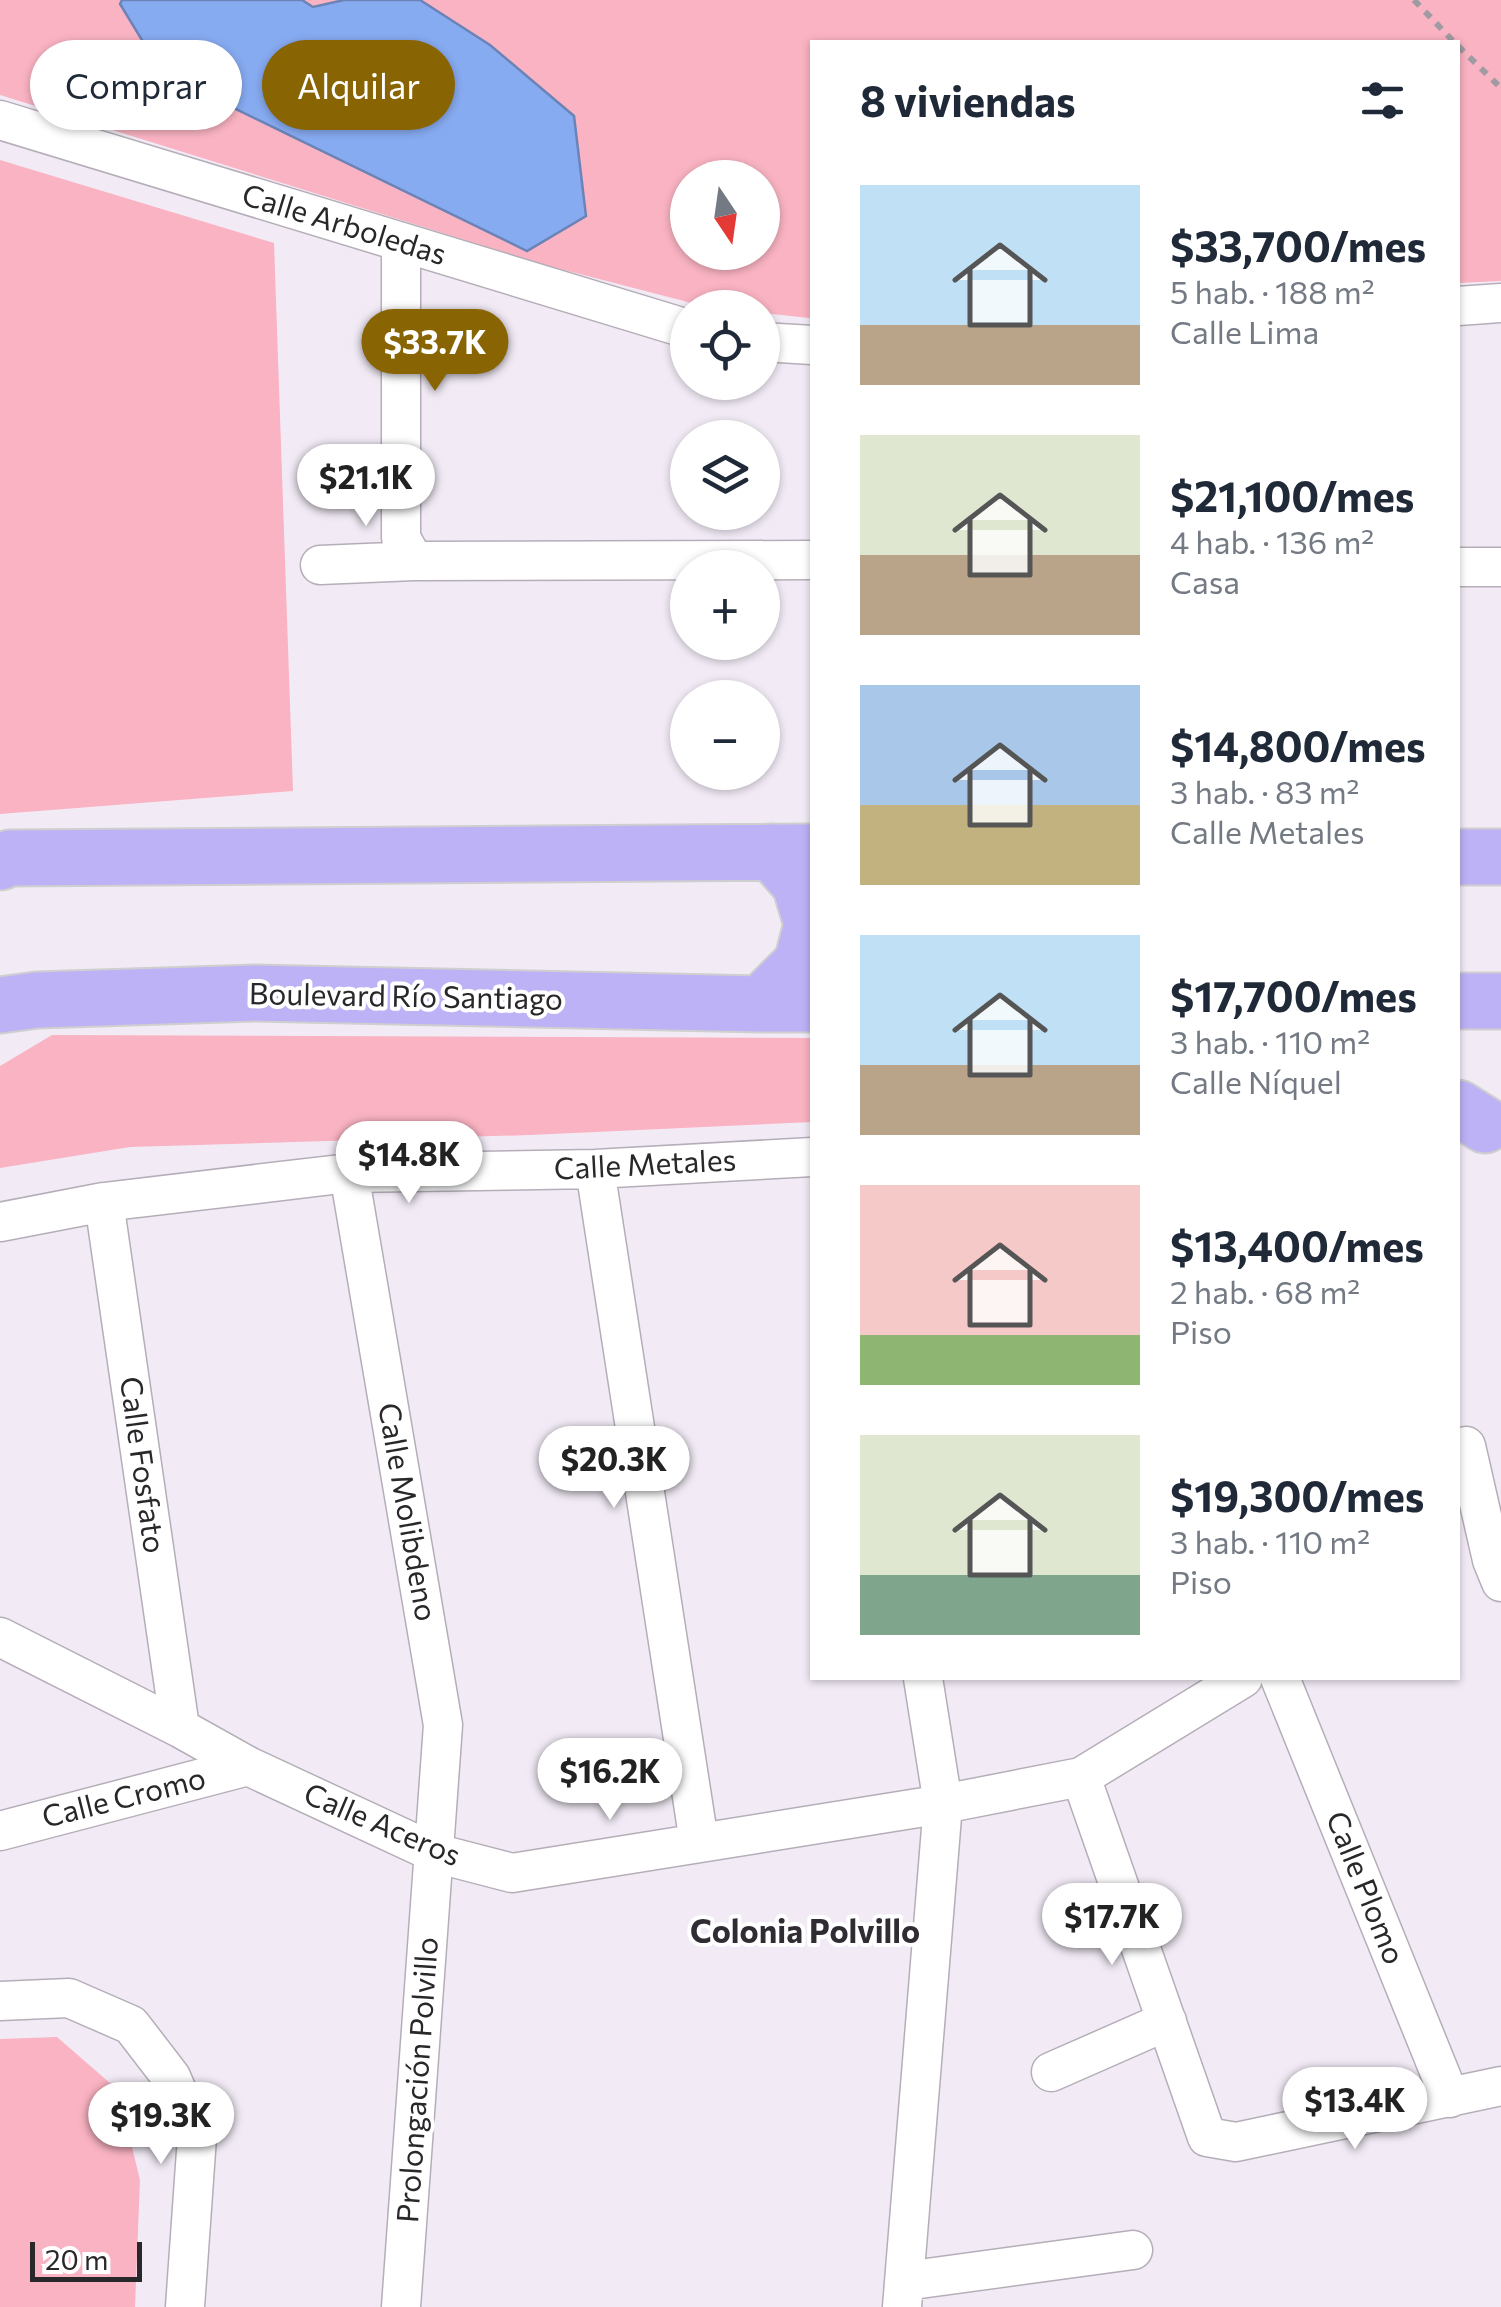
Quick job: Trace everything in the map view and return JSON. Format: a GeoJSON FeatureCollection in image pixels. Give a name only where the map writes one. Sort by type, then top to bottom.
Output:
{"type":"FeatureCollection","features":[{"type":"Feature","properties":{"kind":"main road"},"geometry":{"type":"LineString","coordinates":[[3,860],[792,852],[810,917]]}},
{"type":"Feature","properties":{"kind":"main road"},"geometry":{"type":"LineString","coordinates":[[1460,857],[1501,857]]}},
{"type":"Feature","properties":{"kind":"main road"},"geometry":{"type":"LineString","coordinates":[[786,1004],[810,932]]}},
{"type":"Feature","properties":{"kind":"main road","name":"Boulevard Río Santiago"},"geometry":{"type":"LineString","coordinates":[[12,1010],[256,994],[786,1004]]}},
{"type":"Feature","properties":{"kind":"main road"},"geometry":{"type":"LineString","coordinates":[[1460,1000],[1501,1000]]}},
{"type":"Feature","properties":{"kind":"street","name":"Calle Arboledas"},"geometry":{"type":"LineString","coordinates":[[0,120],[670,324]]}},
{"type":"Feature","properties":{"kind":"street"},"geometry":{"type":"LineString","coordinates":[[401,243],[401,538],[414,561]]}},
{"type":"Feature","properties":{"kind":"street"},"geometry":{"type":"LineString","coordinates":[[1460,306],[1501,304]]}},
{"type":"Feature","properties":{"kind":"street"},"geometry":{"type":"LineString","coordinates":[[780,343],[810,345]]}},
{"type":"Feature","properties":{"kind":"street"},"geometry":{"type":"LineString","coordinates":[[320,565],[414,561],[810,560]]}},
{"type":"Feature","properties":{"kind":"street"},"geometry":{"type":"LineString","coordinates":[[1460,566],[1501,567]]}},
{"type":"Feature","properties":{"kind":"street","name":"Calle Metales"},"geometry":{"type":"LineString","coordinates":[[0,1222],[104,1202],[349,1173],[594,1169],[810,1156]]}},
{"type":"Feature","properties":{"kind":"street"},"geometry":{"type":"LineString","coordinates":[[594,1169],[700,1842]]}},
{"type":"Feature","properties":{"kind":"street","name":"Calle Molibdeno"},"geometry":{"type":"LineString","coordinates":[[349,1173],[443,1724],[436,1853]]}},
{"type":"Feature","properties":{"kind":"street","name":"Calle Fosfato"},"geometry":{"type":"LineString","coordinates":[[104,1202],[180,1728]]}},
{"type":"Feature","properties":{"kind":"street"},"geometry":{"type":"LineString","coordinates":[[1466,1446],[1483,1566]]}},
{"type":"Feature","properties":{"kind":"street","name":"Calle Aceros"},"geometry":{"type":"LineString","coordinates":[[0,1637],[248,1766],[436,1853],[512,1874],[943,1804],[1081,1776],[1240,1680]]}},
{"type":"Feature","properties":{"kind":"street"},"geometry":{"type":"LineString","coordinates":[[923,1680],[943,1804],[903,2294],[1133,2250]]}},
{"type":"Feature","properties":{"kind":"street","name":"Calle Plomo"},"geometry":{"type":"LineString","coordinates":[[1281,1680],[1450,2098]]}},
{"type":"Feature","properties":{"kind":"street","name":"Calle Cromo"},"geometry":{"type":"LineString","coordinates":[[0,1830],[248,1766]]}},
{"type":"Feature","properties":{"kind":"street"},"geometry":{"type":"LineString","coordinates":[[1081,1776],[1207,2137],[1236,2142],[1501,2086]]}},
{"type":"Feature","properties":{"kind":"street","name":"Prolongación Polvillo"},"geometry":{"type":"LineString","coordinates":[[401,2307],[436,1853]]}},
{"type":"Feature","properties":{"kind":"street"},"geometry":{"type":"LineString","coordinates":[[0,2000],[69,1998],[131,2025],[171,2076],[196,2137],[184,2307]]}},
{"type":"Feature","properties":{"kind":"street"},"geometry":{"type":"LineString","coordinates":[[1051,2072],[1166,2021]]}},
{"type":"Feature","properties":{"kind":"path"},"geometry":{"type":"LineString","coordinates":[[1414,0],[1452,40]]}},
{"type":"Feature","properties":{"kind":"path"},"geometry":{"type":"LineString","coordinates":[[1460,48],[1501,88]]}},
{"type":"Feature","properties":{"kind":"shaded area"},"geometry":{"type":"Polygon","coordinates":[[[0,0],[1501,0],[1501,281],[1460,283],[1460,40],[810,40],[810,318],[780,315],[780,290],[670,290],[670,297],[545,265],[112,130],[242,130],[242,40],[30,40],[30,104],[0,95],[0,0]]]}},
{"type":"Feature","properties":{"kind":"shaded area"},"geometry":{"type":"Polygon","coordinates":[[[0,160],[274,243],[293,791],[0,814],[0,160]]]}},
{"type":"Feature","properties":{"kind":"shaded area"},"geometry":{"type":"Polygon","coordinates":[[[52,1035],[810,1038],[810,1122],[130,1147],[0,1168],[0,1066],[52,1035]]]}},
{"type":"Feature","properties":{"kind":"shaded area"},"geometry":{"type":"Polygon","coordinates":[[[57,2037],[118,2090],[140,2180],[135,2307],[0,2307],[0,2039],[57,2037]]]}},
{"type":"Feature","properties":{"kind":"water"},"geometry":{"type":"Polygon","coordinates":[[[122,0],[302,0],[313,7],[344,0],[420,0],[490,45],[574,116],[586,216],[527,251],[279,130],[455,130],[455,40],[262,40],[262,122],[242,112],[242,40],[142,40],[120,4],[122,0]]]}},
{"type":"Feature","properties":{"kind":"district","name":"Colonia Polvillo"},"geometry":{"type":"Point","coordinates":[805,1932]}}]}
